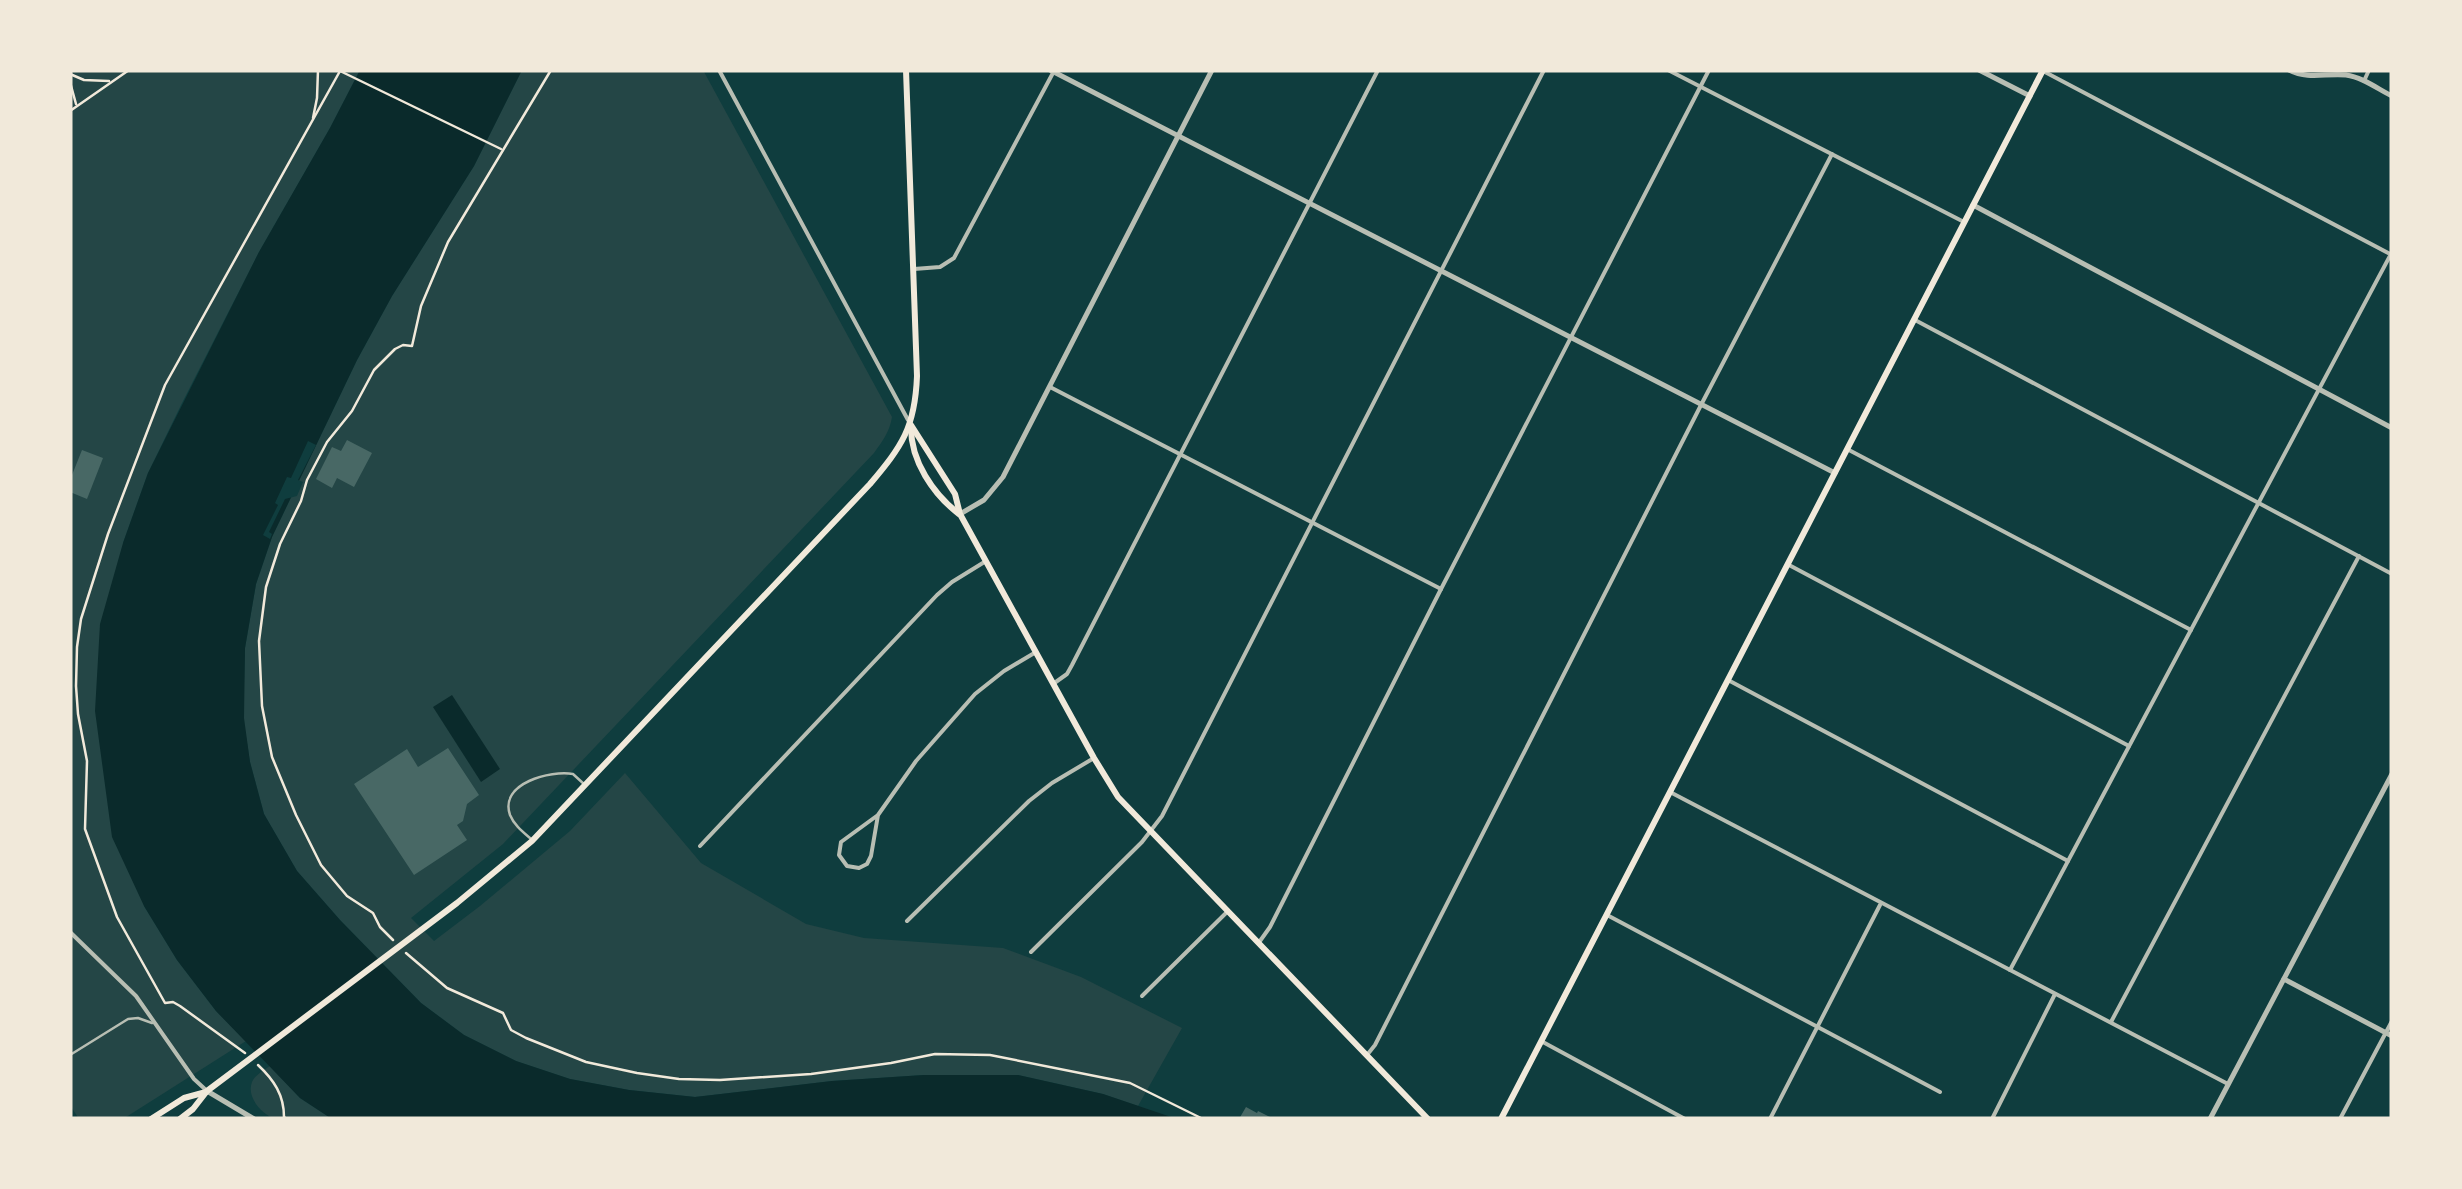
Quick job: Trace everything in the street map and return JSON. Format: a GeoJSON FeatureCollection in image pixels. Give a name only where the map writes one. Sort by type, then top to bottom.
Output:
{"type":"FeatureCollection","features":[{"type":"Feature","properties":{"kind":"main road"},"geometry":{"type":"LineString","coordinates":[[180,1119],[207,1091],[471,893],[532,840],[870,484],[899,448],[915,408],[917,376],[906,70]]}},
{"type":"Feature","properties":{"kind":"main road"},"geometry":{"type":"LineString","coordinates":[[1500,1119],[2043,70]]}},
{"type":"Feature","properties":{"kind":"main road"},"geometry":{"type":"LineString","coordinates":[[911,424],[955,494],[960,514],[1118,797],[1428,1119]]}},
{"type":"Feature","properties":{"kind":"main road"},"geometry":{"type":"LineString","coordinates":[[911,424],[916,460],[942,498],[960,514]]}},
{"type":"Feature","properties":{"kind":"main road"},"geometry":{"type":"LineString","coordinates":[[151,1119],[184,1098],[207,1091]]}},
{"type":"Feature","properties":{"kind":"street"},"geometry":{"type":"LineString","coordinates":[[719,70],[911,424]]}},
{"type":"Feature","properties":{"kind":"street"},"geometry":{"type":"LineString","coordinates":[[960,514],[984,500],[997,486],[1212,70]]}},
{"type":"Feature","properties":{"kind":"street"},"geometry":{"type":"LineString","coordinates":[[1053,684],[1072,666],[1378,70]]}},
{"type":"Feature","properties":{"kind":"street"},"geometry":{"type":"LineString","coordinates":[[1031,952],[1150,833],[1162,816],[1544,70]]}},
{"type":"Feature","properties":{"kind":"street"},"geometry":{"type":"LineString","coordinates":[[1668,70],[1964,222]]}},
{"type":"Feature","properties":{"kind":"street"},"geometry":{"type":"LineString","coordinates":[[1258,943],[1270,928],[1709,70]]}},
{"type":"Feature","properties":{"kind":"street"},"geometry":{"type":"LineString","coordinates":[[1979,70],[2030,96]]}},
{"type":"Feature","properties":{"kind":"street"},"geometry":{"type":"LineString","coordinates":[[2010,970],[2392,254],[2043,70]]}},
{"type":"Feature","properties":{"kind":"street"},"geometry":{"type":"LineString","coordinates":[[2289,70],[2302,76],[2346,75],[2392,96]]}},
{"type":"Feature","properties":{"kind":"street"},"geometry":{"type":"LineString","coordinates":[[2364,81],[2369,70]]}},
{"type":"Feature","properties":{"kind":"street"},"geometry":{"type":"LineString","coordinates":[[914,269],[940,267],[954,258],[1052,71],[1835,472]]}},
{"type":"Feature","properties":{"kind":"street"},"geometry":{"type":"LineString","coordinates":[[1367,1055],[1832,154]]}},
{"type":"Feature","properties":{"kind":"street"},"geometry":{"type":"LineString","coordinates":[[1973,205],[2392,428]]}},
{"type":"Feature","properties":{"kind":"street"},"geometry":{"type":"LineString","coordinates":[[1914,320],[2392,574]]}},
{"type":"Feature","properties":{"kind":"street"},"geometry":{"type":"LineString","coordinates":[[1049,386],[1442,589]]}},
{"type":"Feature","properties":{"kind":"street"},"geometry":{"type":"LineString","coordinates":[[1848,448],[2190,630]]}},
{"type":"Feature","properties":{"kind":"street"},"geometry":{"type":"LineString","coordinates":[[2111,1022],[2359,556]]}},
{"type":"Feature","properties":{"kind":"street"},"geometry":{"type":"LineString","coordinates":[[700,846],[937,595],[986,561]]}},
{"type":"Feature","properties":{"kind":"street"},"geometry":{"type":"LineString","coordinates":[[1788,565],[2129,746]]}},
{"type":"Feature","properties":{"kind":"street"},"geometry":{"type":"LineString","coordinates":[[878,815],[869,862],[859,868],[847,866],[839,855],[841,842],[878,815],[908,770],[966,702],[994,678],[1036,652]]}},
{"type":"Feature","properties":{"kind":"street"},"geometry":{"type":"LineString","coordinates":[[1728,680],[2068,861]]}},
{"type":"Feature","properties":{"kind":"street"},"geometry":{"type":"LineString","coordinates":[[907,921],[1030,801],[1094,758]]}},
{"type":"Feature","properties":{"kind":"street"},"geometry":{"type":"LineString","coordinates":[[2210,1119],[2392,774]]}},
{"type":"Feature","properties":{"kind":"street"},"geometry":{"type":"LineString","coordinates":[[1670,792],[2228,1084]]}},
{"type":"Feature","properties":{"kind":"street"},"geometry":{"type":"LineString","coordinates":[[1770,1119],[1881,904]]}},
{"type":"Feature","properties":{"kind":"street"},"geometry":{"type":"LineString","coordinates":[[1142,996],[1228,912]]}},
{"type":"Feature","properties":{"kind":"street"},"geometry":{"type":"LineString","coordinates":[[1606,915],[1940,1092]]}},
{"type":"Feature","properties":{"kind":"street"},"geometry":{"type":"LineString","coordinates":[[70,932],[136,996],[194,1079],[254,1119]]}},
{"type":"Feature","properties":{"kind":"street"},"geometry":{"type":"LineString","coordinates":[[2284,978],[2389,1034]]}},
{"type":"Feature","properties":{"kind":"street"},"geometry":{"type":"LineString","coordinates":[[1992,1119],[2055,993]]}},
{"type":"Feature","properties":{"kind":"street"},"geometry":{"type":"LineString","coordinates":[[2340,1119],[2389,1034],[2392,1021]]}},
{"type":"Feature","properties":{"kind":"street"},"geometry":{"type":"LineString","coordinates":[[1541,1042],[1685,1119]]}},
{"type":"Feature","properties":{"kind":"lane"},"geometry":{"type":"LineString","coordinates":[[532,840],[509,811],[516,791],[537,777],[557,772],[573,774],[586,786]]}},
{"type":"Feature","properties":{"kind":"lane"},"geometry":{"type":"LineString","coordinates":[[70,1055],[128,1019],[144,1020],[161,1029]]}},
{"type":"Feature","properties":{"kind":"path"},"geometry":{"type":"LineString","coordinates":[[70,111],[130,70]]}},
{"type":"Feature","properties":{"kind":"path"},"geometry":{"type":"LineString","coordinates":[[309,130],[316,109],[318,70]]}},
{"type":"Feature","properties":{"kind":"path"},"geometry":{"type":"LineString","coordinates":[[400,943],[380,927],[373,913],[346,896],[320,865],[274,767],[261,694],[259,641],[264,595],[282,537],[326,442],[352,411],[374,370],[394,349],[412,346],[432,274],[466,208],[551,70]]}},
{"type":"Feature","properties":{"kind":"path"},"geometry":{"type":"LineString","coordinates":[[287,1119],[278,1088],[266,1072],[234,1042],[176,1004],[166,1004],[117,917],[84,822],[88,761],[78,714],[76,660],[81,619],[130,472],[166,385],[339,71],[502,150]]}},
{"type":"Feature","properties":{"kind":"path"},"geometry":{"type":"LineString","coordinates":[[70,74],[84,80],[110,81]]}},
{"type":"Feature","properties":{"kind":"path"},"geometry":{"type":"LineString","coordinates":[[70,82],[76,107]]}},
{"type":"Feature","properties":{"kind":"path"},"geometry":{"type":"LineString","coordinates":[[406,953],[447,988],[503,1013],[516,1033],[558,1052],[620,1070],[679,1079],[720,1080],[810,1074],[934,1054],[990,1055],[1130,1083],[1203,1119]]}},
{"type":"Feature","properties":{"kind":"shaded area"},"geometry":{"type":"Polygon","coordinates":[[[70,70],[360,70],[259,252],[182,403],[148,473],[123,543],[144,906],[177,960],[216,1011],[246,1041],[123,1119],[79,1119],[70,1105],[70,70]]]}},
{"type":"Feature","properties":{"kind":"shaded area"},"geometry":{"type":"Polygon","coordinates":[[[360,70],[522,70],[474,166],[392,296],[357,360],[272,537],[256,584],[245,648],[244,718],[250,762],[264,814],[297,871],[421,1003],[464,1035],[516,1061],[570,1079],[695,1097],[832,1081],[924,1075],[1018,1075],[1103,1094],[1177,1119],[332,1119],[300,1098],[216,1011],[177,960],[144,906],[112,837],[95,711],[100,624],[148,473],[259,252],[360,70]]]}},
{"type":"Feature","properties":{"kind":"shaded area"},"geometry":{"type":"Polygon","coordinates":[[[522,70],[703,70],[892,417],[888,432],[874,453],[503,844],[411,918],[434,941],[570,831],[625,773],[701,863],[806,924],[864,938],[1003,948],[1081,977],[1182,1028],[1138,1106],[1018,1075],[924,1075],[832,1081],[695,1097],[570,1079],[516,1061],[464,1035],[421,1003],[297,871],[264,814],[243,718],[245,648],[256,584],[272,537],[357,360],[392,296],[474,166],[522,70]]]}},
{"type":"Feature","properties":{"kind":"shaded area"},"geometry":{"type":"Polygon","coordinates":[[[452,695],[500,769],[481,782],[433,707],[452,695]]]}},
{"type":"Feature","properties":{"kind":"shaded area"},"geometry":{"type":"Polygon","coordinates":[[[270,1066],[300,1098],[332,1119],[281,1120],[266,1114],[256,1105],[251,1088],[255,1077],[270,1066]]]}},
{"type":"Feature","properties":{"kind":"pier"},"geometry":{"type":"Polygon","coordinates":[[[308,441],[316,445],[298,480],[303,482],[297,496],[285,499],[269,532],[270,539],[263,535],[287,477],[291,478],[308,441]]]}},
{"type":"Feature","properties":{"kind":"building"},"geometry":{"type":"Polygon","coordinates":[[[347,440],[372,453],[354,487],[337,478],[332,488],[316,479],[332,447],[341,451],[347,440]]]}},
{"type":"Feature","properties":{"kind":"building"},"geometry":{"type":"Polygon","coordinates":[[[82,450],[103,458],[87,499],[70,492],[70,480],[82,450]]]}},
{"type":"Feature","properties":{"kind":"building"},"geometry":{"type":"Polygon","coordinates":[[[448,748],[479,795],[467,804],[463,821],[457,825],[467,840],[414,875],[354,784],[407,749],[418,767],[448,748]]]}},
{"type":"Feature","properties":{"kind":"building"},"geometry":{"type":"Polygon","coordinates":[[[1246,1107],[1257,1113],[1274,1119],[1239,1119],[1246,1107]]]}}]}
